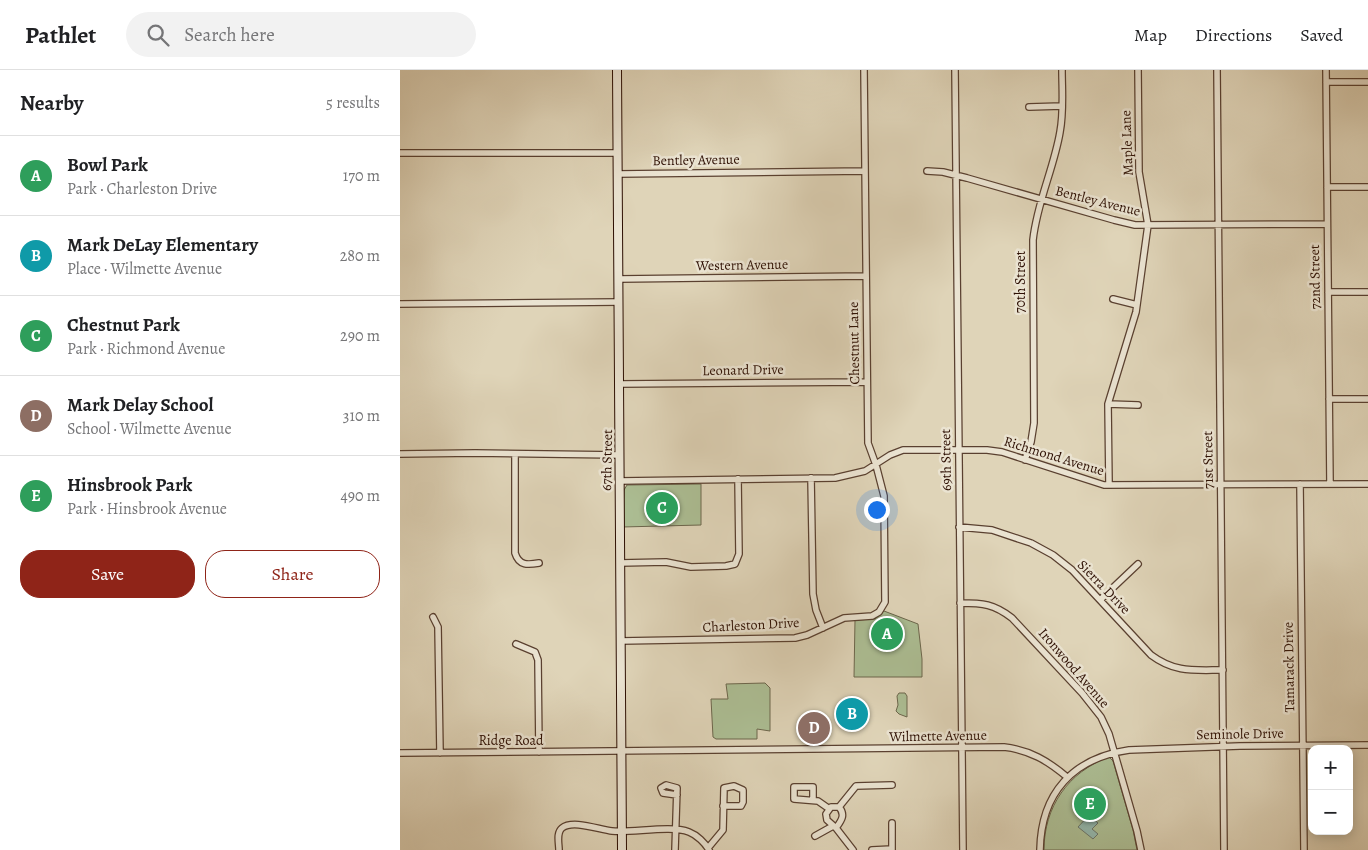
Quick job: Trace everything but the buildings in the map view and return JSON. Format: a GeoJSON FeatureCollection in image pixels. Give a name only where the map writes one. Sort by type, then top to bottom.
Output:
{"type":"FeatureCollection","features":[{"type":"Feature","properties":{"kind":"street","name":"67th Street"},"geometry":{"type":"LineString","coordinates":[[617,70],[622,850]]}},
{"type":"Feature","properties":{"kind":"street","name":"Chestnut Lane"},"geometry":{"type":"LineString","coordinates":[[864,70],[868,443],[882,482],[884,502],[885,599],[879,612]]}},
{"type":"Feature","properties":{"kind":"street","name":"69th Street"},"geometry":{"type":"LineString","coordinates":[[955,70],[963,850]]}},
{"type":"Feature","properties":{"kind":"street","name":"70th Street"},"geometry":{"type":"LineString","coordinates":[[1025,460],[1033,429],[1032,249],[1034,229],[1041,199],[1058,141],[1062,106],[1062,70]]}},
{"type":"Feature","properties":{"kind":"street","name":"Maple Lane"},"geometry":{"type":"LineString","coordinates":[[1109,485],[1108,404],[1137,305],[1148,225],[1138,158],[1138,70]]}},
{"type":"Feature","properties":{"kind":"street","name":"71st Street"},"geometry":{"type":"LineString","coordinates":[[1217,70],[1224,850]]}},
{"type":"Feature","properties":{"kind":"street","name":"72nd Street"},"geometry":{"type":"LineString","coordinates":[[1326,70],[1330,484]]}},
{"type":"Feature","properties":{"kind":"street"},"geometry":{"type":"LineString","coordinates":[[1326,82],[1368,82]]}},
{"type":"Feature","properties":{"kind":"street"},"geometry":{"type":"LineString","coordinates":[[1028,107],[1062,106]]}},
{"type":"Feature","properties":{"kind":"street"},"geometry":{"type":"LineString","coordinates":[[400,154],[618,153]]}},
{"type":"Feature","properties":{"kind":"street","name":"Bentley Avenue"},"geometry":{"type":"LineString","coordinates":[[618,174],[865,171]]}},
{"type":"Feature","properties":{"kind":"street","name":"Bentley Avenue"},"geometry":{"type":"LineString","coordinates":[[927,171],[956,175],[1114,220],[1148,225],[1327,224]]}},
{"type":"Feature","properties":{"kind":"street"},"geometry":{"type":"LineString","coordinates":[[1327,187],[1368,187]]}},
{"type":"Feature","properties":{"kind":"street","name":"Western Avenue"},"geometry":{"type":"LineString","coordinates":[[619,279],[866,276]]}},
{"type":"Feature","properties":{"kind":"street"},"geometry":{"type":"LineString","coordinates":[[1328,292],[1368,292]]}},
{"type":"Feature","properties":{"kind":"street"},"geometry":{"type":"LineString","coordinates":[[1113,299],[1137,305]]}},
{"type":"Feature","properties":{"kind":"street"},"geometry":{"type":"LineString","coordinates":[[400,304],[619,302]]}},
{"type":"Feature","properties":{"kind":"street","name":"Leonard Drive"},"geometry":{"type":"LineString","coordinates":[[620,384],[867,382]]}},
{"type":"Feature","properties":{"kind":"street"},"geometry":{"type":"LineString","coordinates":[[1329,399],[1368,399]]}},
{"type":"Feature","properties":{"kind":"street"},"geometry":{"type":"LineString","coordinates":[[1108,404],[1138,405]]}},
{"type":"Feature","properties":{"kind":"street","name":"Richmond Avenue"},"geometry":{"type":"LineString","coordinates":[[619,482],[835,478],[851,476],[865,471],[890,454],[903,450],[958,450],[997,451],[1095,483],[1109,485],[1368,484]]}},
{"type":"Feature","properties":{"kind":"street"},"geometry":{"type":"LineString","coordinates":[[400,454],[620,455]]}},
{"type":"Feature","properties":{"kind":"street"},"geometry":{"type":"LineString","coordinates":[[515,454],[515,553],[517,559],[522,564],[539,563]]}},
{"type":"Feature","properties":{"kind":"street"},"geometry":{"type":"LineString","coordinates":[[812,478],[812,594],[823,628]]}},
{"type":"Feature","properties":{"kind":"street"},"geometry":{"type":"LineString","coordinates":[[620,563],[666,562],[691,567],[735,564],[739,554],[738,479]]}},
{"type":"Feature","properties":{"kind":"street","name":"Tamarack Drive"},"geometry":{"type":"LineString","coordinates":[[1300,484],[1304,850]]}},
{"type":"Feature","properties":{"kind":"street","name":"Sierra Drive"},"geometry":{"type":"LineString","coordinates":[[959,527],[992,530],[1039,547],[1068,567],[1151,655],[1165,665],[1187,670],[1222,670]]}},
{"type":"Feature","properties":{"kind":"street"},"geometry":{"type":"LineString","coordinates":[[1100,600],[1138,564]]}},
{"type":"Feature","properties":{"kind":"street","name":"Ironwood Avenue"},"geometry":{"type":"LineString","coordinates":[[960,603],[990,605],[1004,611],[1092,704],[1105,725],[1141,850]]}},
{"type":"Feature","properties":{"kind":"street","name":"Charleston Drive"},"geometry":{"type":"LineString","coordinates":[[620,641],[801,637],[844,618],[869,616],[879,612]]}},
{"type":"Feature","properties":{"kind":"street"},"geometry":{"type":"LineString","coordinates":[[433,617],[438,627],[440,753]]}},
{"type":"Feature","properties":{"kind":"street"},"geometry":{"type":"LineString","coordinates":[[516,644],[535,652],[538,660],[539,752]]}},
{"type":"Feature","properties":{"kind":"street","name":"Seminole Drive"},"geometry":{"type":"LineString","coordinates":[[1067,777],[1090,761],[1114,752],[1129,750],[1368,745]]}},
{"type":"Feature","properties":{"kind":"street","name":"Wilmette Avenue"},"geometry":{"type":"LineString","coordinates":[[621,752],[1004,748],[1024,751],[1048,762],[1067,777]]}},
{"type":"Feature","properties":{"kind":"street","name":"Ridge Road"},"geometry":{"type":"LineString","coordinates":[[400,753],[621,752]]}},
{"type":"Feature","properties":{"kind":"street"},"geometry":{"type":"LineString","coordinates":[[1040,850],[1042,827],[1046,813],[1055,794],[1067,777]]}},
{"type":"Feature","properties":{"kind":"street"},"geometry":{"type":"LineString","coordinates":[[839,807],[856,786],[892,785]]}},
{"type":"Feature","properties":{"kind":"street"},"geometry":{"type":"LineString","coordinates":[[559,850],[558,835],[565,826],[593,826],[612,831],[688,831],[708,849],[723,830],[723,806],[724,788],[734,786],[743,790],[741,806],[723,806]]}},
{"type":"Feature","properties":{"kind":"street"},"geometry":{"type":"LineString","coordinates":[[676,850],[677,795]]}},
{"type":"Feature","properties":{"kind":"street"},"geometry":{"type":"LineString","coordinates":[[813,799],[818,800],[828,808]]}},
{"type":"Feature","properties":{"kind":"street"},"geometry":{"type":"LineString","coordinates":[[828,808],[833,806],[839,807]]}},
{"type":"Feature","properties":{"kind":"street"},"geometry":{"type":"LineString","coordinates":[[815,836],[834,828],[842,818],[842,812],[839,807]]}},
{"type":"Feature","properties":{"kind":"street"},"geometry":{"type":"LineString","coordinates":[[828,808],[826,817],[852,850]]}},
{"type":"Feature","properties":{"kind":"street"},"geometry":{"type":"LineString","coordinates":[[872,850],[892,849],[892,823]]}},
{"type":"Feature","properties":{"kind":"green space"},"geometry":{"type":"Polygon","coordinates":[[[701,484],[701,525],[622,527],[624,490],[627,485],[701,484]]]}},
{"type":"Feature","properties":{"kind":"green space"},"geometry":{"type":"Polygon","coordinates":[[[884,611],[918,624],[922,677],[854,677],[855,620],[875,619],[884,611]]]}},
{"type":"Feature","properties":{"kind":"green space"},"geometry":{"type":"Polygon","coordinates":[[[765,683],[770,688],[770,731],[757,729],[757,739],[716,739],[713,737],[711,699],[728,699],[726,684],[765,683]]]}},
{"type":"Feature","properties":{"kind":"green space"},"geometry":{"type":"Polygon","coordinates":[[[899,693],[905,693],[907,696],[907,717],[896,711],[899,693]]]}},
{"type":"Feature","properties":{"kind":"green space"},"geometry":{"type":"Polygon","coordinates":[[[807,719],[815,719],[815,736],[804,736],[804,731],[807,731],[807,719]]]}},
{"type":"Feature","properties":{"kind":"green space"},"geometry":{"type":"Polygon","coordinates":[[[1109,757],[1113,761],[1137,850],[1044,850],[1048,819],[1061,793],[1082,772],[1109,757]]]}},
{"type":"Feature","properties":{"kind":"water"},"geometry":{"type":"Polygon","coordinates":[[[1089,815],[1098,823],[1092,829],[1098,834],[1093,839],[1078,827],[1089,815]]]}},
{"type":"Feature","properties":{"kind":"place","name":"Chestnut Park"},"geometry":{"type":"Point","coordinates":[662,508]}},
{"type":"Feature","properties":{"kind":"place","name":"Bowl Park"},"geometry":{"type":"Point","coordinates":[887,634]}},
{"type":"Feature","properties":{"kind":"place","name":"Mark DeLay Elementary"},"geometry":{"type":"Point","coordinates":[852,714]}},
{"type":"Feature","properties":{"kind":"place","name":"Mark Delay School"},"geometry":{"type":"Point","coordinates":[814,728]}},
{"type":"Feature","properties":{"kind":"place","name":"Hinsbrook Park"},"geometry":{"type":"Point","coordinates":[1090,804]}}]}
